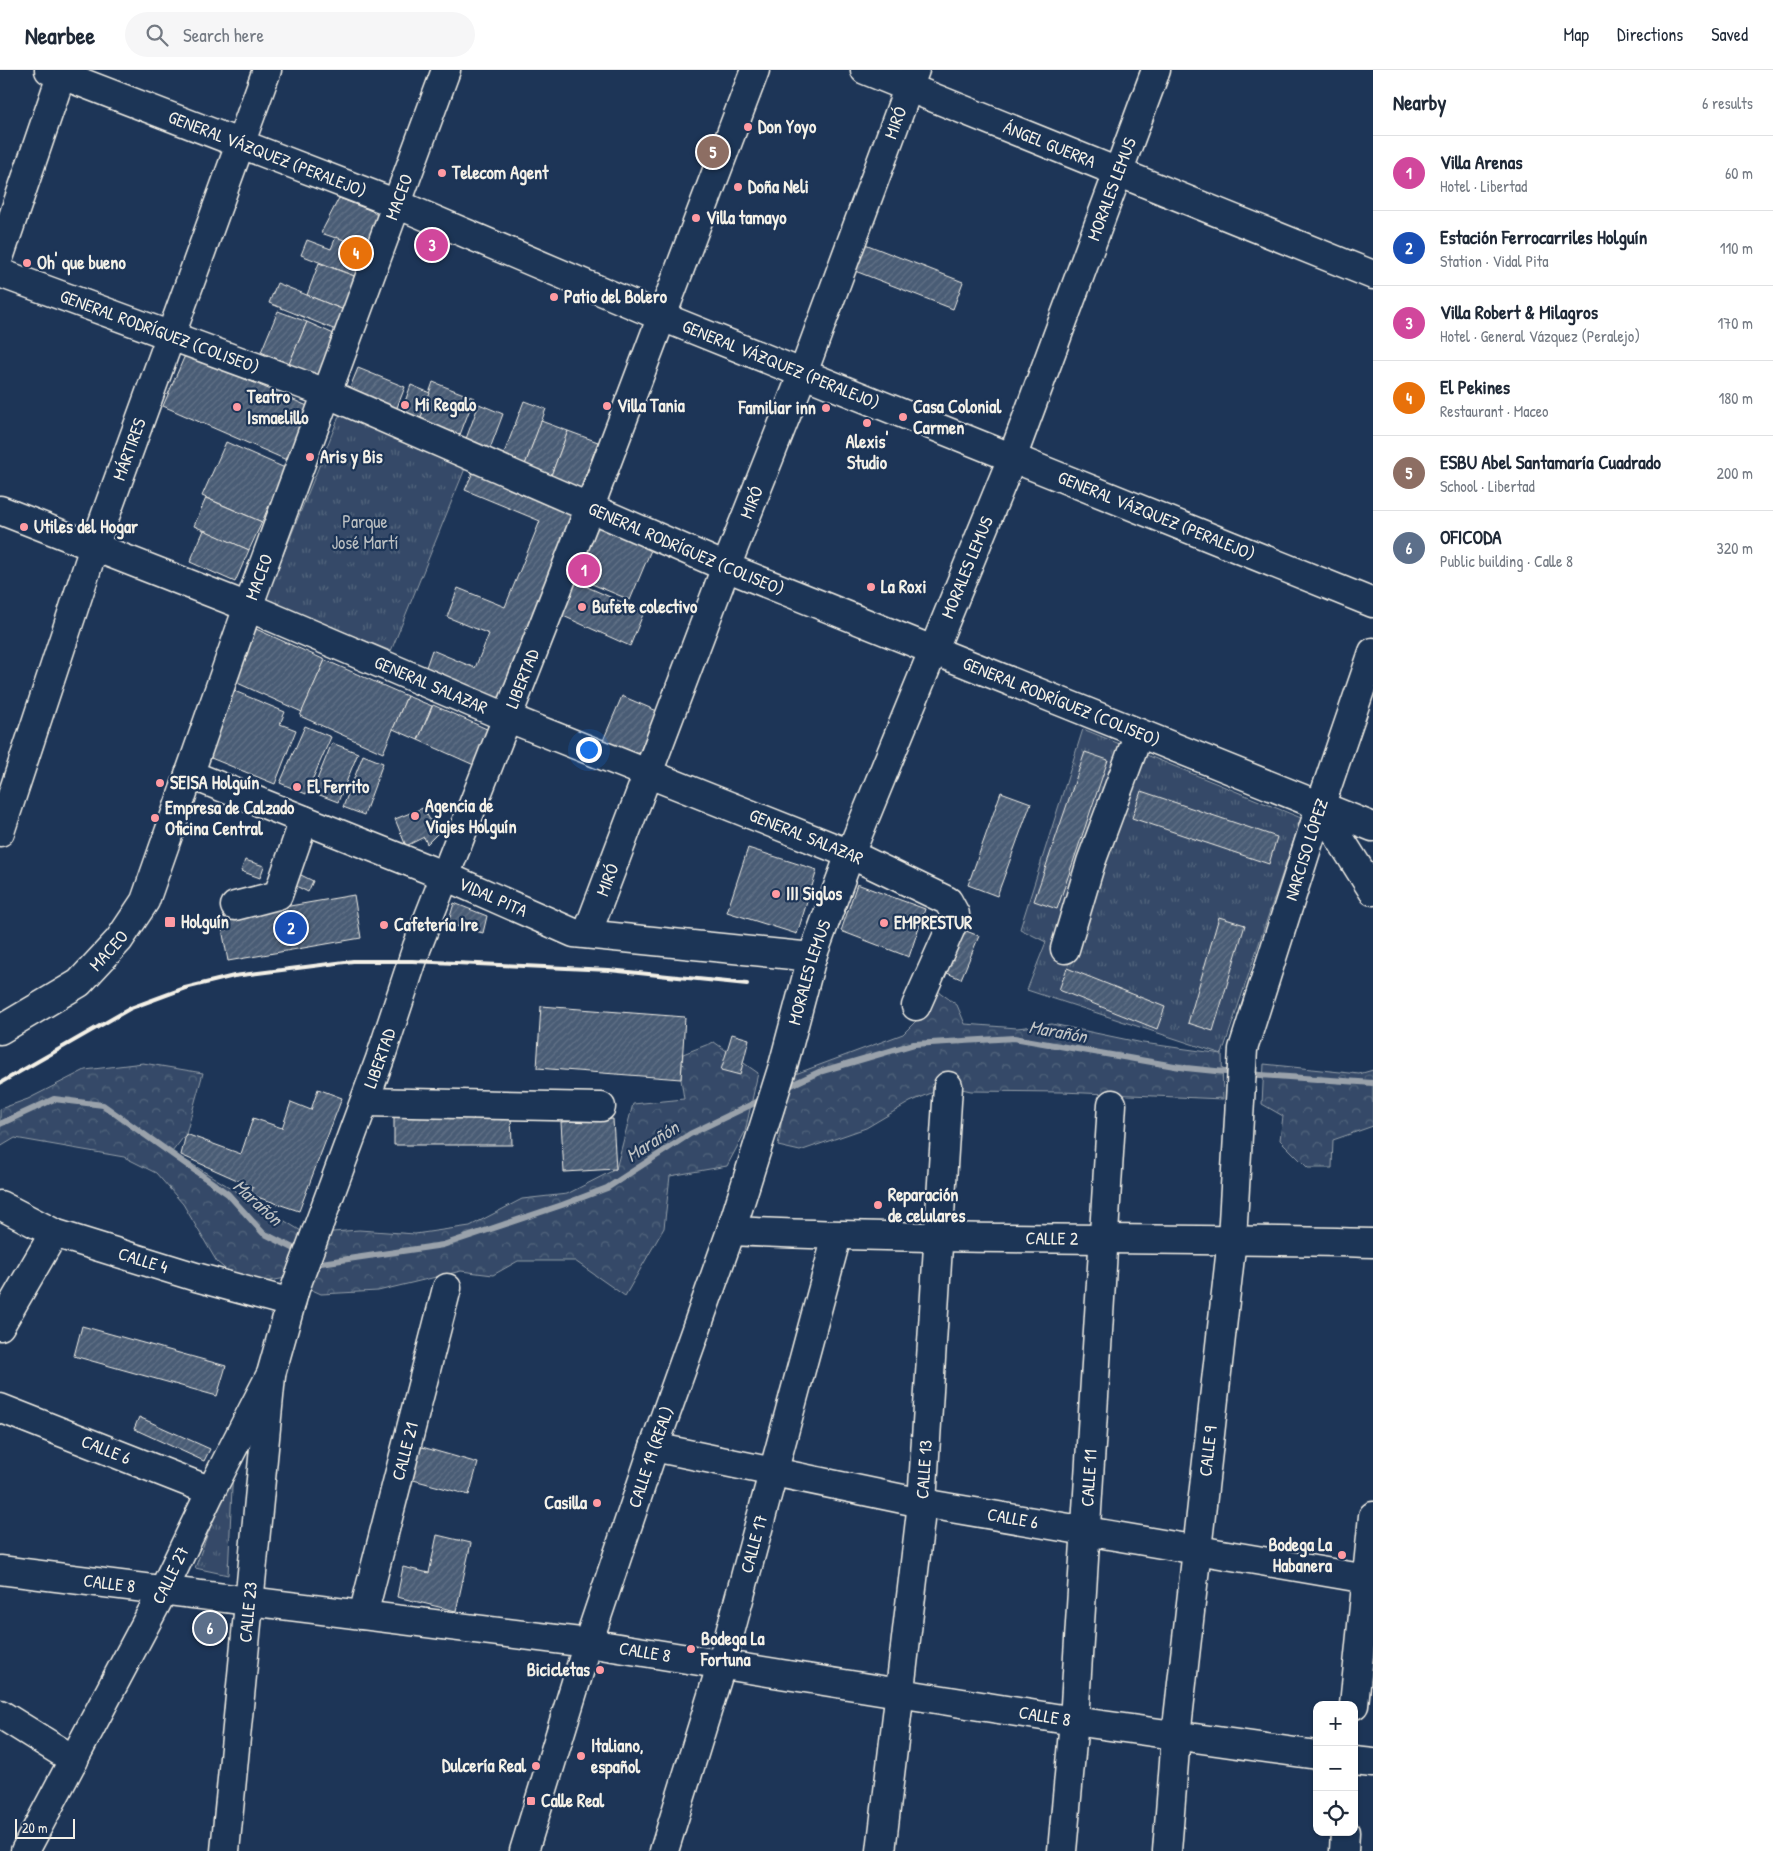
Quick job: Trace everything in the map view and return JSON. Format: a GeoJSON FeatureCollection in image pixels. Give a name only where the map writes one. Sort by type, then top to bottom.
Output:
{"type":"FeatureCollection","features":[{"type":"Feature","properties":{"kind":"street","name":"MÁRTIRES"},"geometry":{"type":"LineString","coordinates":[[0,832],[94,546],[267,70]]}},
{"type":"Feature","properties":{"kind":"street","name":"MACEO"},"geometry":{"type":"LineString","coordinates":[[0,1030],[79,983],[119,940],[145,901],[248,607],[446,70]]}},
{"type":"Feature","properties":{"kind":"street","name":"LIBERTAD"},"geometry":{"type":"LineString","coordinates":[[293,1296],[364,1102],[417,947],[589,509],[660,316],[755,70]]}},
{"type":"Feature","properties":{"kind":"street","name":"ÁNGEL GUERRA"},"geometry":{"type":"LineString","coordinates":[[865,70],[912,79],[1120,173],[1373,275]]}},
{"type":"Feature","properties":{"kind":"street","name":"MORALES LEMUS"},"geometry":{"type":"LineString","coordinates":[[783,1066],[812,957],[850,854],[1012,458],[1120,173],[1156,70]]}},
{"type":"Feature","properties":{"kind":"street","name":"GENERAL VÁZQUEZ (PERALEJO)"},"geometry":{"type":"LineString","coordinates":[[58,72],[397,204],[660,316],[1373,603]]}},
{"type":"Feature","properties":{"kind":"street"},"geometry":{"type":"LineString","coordinates":[[0,255],[58,72]]}},
{"type":"Feature","properties":{"kind":"street","name":"MIRÓ"},"geometry":{"type":"LineString","coordinates":[[587,934],[726,566],[803,373],[912,79]]}},
{"type":"Feature","properties":{"kind":"street","name":"GENERAL RODRÍGUEZ (COLISEO)"},"geometry":{"type":"LineString","coordinates":[[0,273],[326,393],[589,509],[726,566],[1373,827]]}},
{"type":"Feature","properties":{"kind":"street","name":"GENERAL SALAZAR"},"geometry":{"type":"LineString","coordinates":[[0,510],[248,607],[506,717],[850,854],[948,901],[956,914],[916,1006]]}},
{"type":"Feature","properties":{"kind":"street","name":"NARCISO LÓPEZ"},"geometry":{"type":"LineString","coordinates":[[1243,1049],[1320,807],[1373,652]]}},
{"type":"Feature","properties":{"kind":"street"},"geometry":{"type":"LineString","coordinates":[[1065,949],[1091,862],[1139,733]]}},
{"type":"Feature","properties":{"kind":"street","name":"VIDAL PITA"},"geometry":{"type":"LineString","coordinates":[[188,774],[445,876],[574,933],[812,957]]}},
{"type":"Feature","properties":{"kind":"street"},"geometry":{"type":"LineString","coordinates":[[1320,807],[1373,891]]}},
{"type":"Feature","properties":{"kind":"street"},"geometry":{"type":"LineString","coordinates":[[234,906],[278,895],[304,820]]}},
{"type":"Feature","properties":{"kind":"street","name":"CALLE 9"},"geometry":{"type":"LineString","coordinates":[[1167,1851],[1176,1736],[1232,1239],[1243,1049]]}},
{"type":"Feature","properties":{"kind":"street","name":"CALLE 19 (REAL)"},"geometry":{"type":"LineString","coordinates":[[524,1851],[588,1644],[654,1447],[731,1231],[783,1066]]}},
{"type":"Feature","properties":{"kind":"street","name":"CALLE 13"},"geometry":{"type":"LineString","coordinates":[[881,1851],[922,1502],[940,1239],[948,1086]]}},
{"type":"Feature","properties":{"kind":"street"},"geometry":{"type":"LineString","coordinates":[[364,1102],[600,1107]]}},
{"type":"Feature","properties":{"kind":"street","name":"CALLE 11"},"geometry":{"type":"LineString","coordinates":[[1062,1851],[1074,1721],[1087,1529],[1112,1104]]}},
{"type":"Feature","properties":{"kind":"street","name":"CALLE 4"},"geometry":{"type":"LineString","coordinates":[[0,1206],[54,1233],[196,1277],[293,1296]]}},
{"type":"Feature","properties":{"kind":"street","name":"CALLE 2"},"geometry":{"type":"LineString","coordinates":[[731,1231],[940,1239],[1232,1239],[1373,1243]]}},
{"type":"Feature","properties":{"kind":"street"},"geometry":{"type":"LineString","coordinates":[[0,1326],[54,1233]]}},
{"type":"Feature","properties":{"kind":"street","name":"CALLE 17"},"geometry":{"type":"LineString","coordinates":[[664,1851],[721,1666],[837,1236]]}},
{"type":"Feature","properties":{"kind":"street","name":"CALLE 21"},"geometry":{"type":"LineString","coordinates":[[364,1615],[447,1288]]}},
{"type":"Feature","properties":{"kind":"street","name":"CALLE 27"},"geometry":{"type":"LineString","coordinates":[[25,1851],[163,1592],[211,1491],[271,1374],[293,1296]]}},
{"type":"Feature","properties":{"kind":"street","name":"CALLE 23"},"geometry":{"type":"LineString","coordinates":[[225,1851],[271,1374]]}},
{"type":"Feature","properties":{"kind":"street","name":"CALLE 6"},"geometry":{"type":"LineString","coordinates":[[0,1408],[211,1491]]}},
{"type":"Feature","properties":{"kind":"street","name":"CALLE 6"},"geometry":{"type":"LineString","coordinates":[[654,1447],[922,1502],[1087,1529],[1370,1580]]}},
{"type":"Feature","properties":{"kind":"street"},"geometry":{"type":"LineString","coordinates":[[1355,1701],[1370,1580],[1373,1516]]}},
{"type":"Feature","properties":{"kind":"street","name":"CALLE 8"},"geometry":{"type":"LineString","coordinates":[[0,1570],[588,1644],[1074,1721],[1313,1754]]}},
{"type":"Feature","properties":{"kind":"street"},"geometry":{"type":"LineString","coordinates":[[0,1714],[74,1760]]}},
{"type":"Feature","properties":{"kind":"street"},"geometry":{"type":"LineString","coordinates":[[1358,1762],[1373,1764]]}},
{"type":"Feature","properties":{"kind":"street"},"geometry":{"type":"LineString","coordinates":[[1344,1851],[1345,1836]]}},
{"type":"Feature","properties":{"kind":"green space","name":"Parque José Martí"},"geometry":{"type":"Polygon","coordinates":[[[340,414],[466,466],[391,651],[265,600],[340,414]]]}},
{"type":"Feature","properties":{"kind":"green space"},"geometry":{"type":"Polygon","coordinates":[[[1083,729],[1301,818],[1222,1054],[1027,990],[1046,942],[1020,929],[1083,729]]]}},
{"type":"Feature","properties":{"kind":"green space"},"geometry":{"type":"Polygon","coordinates":[[[938,991],[957,1005],[965,1024],[1017,1028],[1052,1024],[1143,1043],[1222,1054],[1223,1099],[1062,1092],[971,1091],[948,1086],[910,1102],[866,1128],[800,1151],[778,1146],[790,1076],[903,1034],[920,1017],[938,991]]]}},
{"type":"Feature","properties":{"kind":"green space"},"geometry":{"type":"Polygon","coordinates":[[[714,1042],[758,1073],[745,1132],[727,1166],[670,1176],[664,1228],[625,1296],[575,1261],[518,1261],[493,1275],[461,1271],[378,1291],[321,1294],[286,1278],[264,1282],[237,1279],[217,1262],[183,1204],[156,1173],[124,1157],[15,1138],[0,1147],[0,1109],[28,1099],[85,1070],[143,1063],[203,1073],[186,1134],[172,1152],[306,1234],[359,1230],[415,1234],[470,1226],[522,1199],[567,1194],[616,1169],[633,1104],[684,1099],[681,1079],[683,1054],[714,1042]]]}},
{"type":"Feature","properties":{"kind":"green space"},"geometry":{"type":"Polygon","coordinates":[[[1264,1064],[1359,1074],[1373,1070],[1373,1126],[1333,1140],[1332,1168],[1308,1168],[1280,1140],[1283,1116],[1262,1104],[1264,1064]]]}},
{"type":"Feature","properties":{"kind":"green space"},"geometry":{"type":"Polygon","coordinates":[[[233,1466],[228,1575],[195,1568],[233,1466]]]}},
{"type":"Feature","properties":{"kind":"building"},"geometry":{"type":"Polygon","coordinates":[[[339,198],[372,211],[378,216],[368,249],[321,233],[339,198]]]}},
{"type":"Feature","properties":{"kind":"building"},"geometry":{"type":"Polygon","coordinates":[[[336,237],[368,249],[357,277],[301,255],[307,240],[331,249],[336,237]]]}},
{"type":"Feature","properties":{"kind":"building"},"geometry":{"type":"Polygon","coordinates":[[[860,242],[963,282],[953,309],[850,269],[860,242]]]}},
{"type":"Feature","properties":{"kind":"building"},"geometry":{"type":"Polygon","coordinates":[[[319,263],[357,277],[344,310],[307,295],[319,263]]]}},
{"type":"Feature","properties":{"kind":"building"},"geometry":{"type":"Polygon","coordinates":[[[277,283],[344,310],[336,330],[269,303],[277,283]]]}},
{"type":"Feature","properties":{"kind":"building"},"geometry":{"type":"Polygon","coordinates":[[[278,311],[307,322],[289,364],[261,352],[278,311]]]}},
{"type":"Feature","properties":{"kind":"building"},"geometry":{"type":"Polygon","coordinates":[[[307,322],[336,335],[318,377],[289,364],[307,322]]]}},
{"type":"Feature","properties":{"kind":"building","name":"Teatro Ismaelillo"},"geometry":{"type":"Polygon","coordinates":[[[186,353],[312,408],[289,461],[163,406],[186,353]]]}},
{"type":"Feature","properties":{"kind":"building"},"geometry":{"type":"Polygon","coordinates":[[[358,368],[405,387],[396,410],[349,390],[358,368]]]}},
{"type":"Feature","properties":{"kind":"building"},"geometry":{"type":"Polygon","coordinates":[[[433,382],[474,398],[458,440],[418,425],[433,382]]]}},
{"type":"Feature","properties":{"kind":"building"},"geometry":{"type":"Polygon","coordinates":[[[411,385],[430,393],[418,425],[399,418],[411,385]]]}},
{"type":"Feature","properties":{"kind":"building"},"geometry":{"type":"Polygon","coordinates":[[[524,401],[546,409],[522,473],[500,464],[524,401]]]}},
{"type":"Feature","properties":{"kind":"building"},"geometry":{"type":"Polygon","coordinates":[[[479,404],[503,414],[488,454],[464,444],[479,404]]]}},
{"type":"Feature","properties":{"kind":"building"},"geometry":{"type":"Polygon","coordinates":[[[541,421],[568,431],[547,486],[521,476],[541,421]]]}},
{"type":"Feature","properties":{"kind":"building"},"geometry":{"type":"Polygon","coordinates":[[[568,431],[598,442],[577,498],[547,486],[568,431]]]}},
{"type":"Feature","properties":{"kind":"building"},"geometry":{"type":"Polygon","coordinates":[[[226,442],[285,468],[262,522],[202,496],[226,442]]]}},
{"type":"Feature","properties":{"kind":"building"},"geometry":{"type":"Polygon","coordinates":[[[473,472],[577,516],[501,702],[425,670],[432,650],[475,668],[489,634],[447,617],[458,588],[505,607],[540,521],[465,490],[473,472]]]}},
{"type":"Feature","properties":{"kind":"building"},"geometry":{"type":"Polygon","coordinates":[[[206,498],[262,522],[249,550],[194,526],[206,498]]]}},
{"type":"Feature","properties":{"kind":"building"},"geometry":{"type":"Polygon","coordinates":[[[595,525],[651,550],[630,600],[573,576],[595,525]]]}},
{"type":"Feature","properties":{"kind":"building"},"geometry":{"type":"Polygon","coordinates":[[[204,530],[249,550],[235,582],[190,562],[204,530]]]}},
{"type":"Feature","properties":{"kind":"building"},"geometry":{"type":"Polygon","coordinates":[[[576,582],[644,612],[630,646],[561,615],[576,582]]]}},
{"type":"Feature","properties":{"kind":"building"},"geometry":{"type":"Polygon","coordinates":[[[256,629],[325,660],[302,712],[233,681],[256,629]]]}},
{"type":"Feature","properties":{"kind":"building"},"geometry":{"type":"Polygon","coordinates":[[[325,660],[407,696],[383,753],[300,716],[325,660]]]}},
{"type":"Feature","properties":{"kind":"building"},"geometry":{"type":"Polygon","coordinates":[[[232,690],[285,712],[280,724],[296,730],[275,784],[206,756],[232,690]]]}},
{"type":"Feature","properties":{"kind":"building"},"geometry":{"type":"Polygon","coordinates":[[[407,696],[432,706],[418,740],[393,729],[407,696]]]}},
{"type":"Feature","properties":{"kind":"building"},"geometry":{"type":"Polygon","coordinates":[[[622,696],[657,711],[637,758],[602,743],[622,696]]]}},
{"type":"Feature","properties":{"kind":"building"},"geometry":{"type":"Polygon","coordinates":[[[433,705],[489,730],[474,765],[418,740],[433,705]]]}},
{"type":"Feature","properties":{"kind":"building"},"geometry":{"type":"Polygon","coordinates":[[[305,726],[331,737],[306,794],[280,783],[305,726]]]}},
{"type":"Feature","properties":{"kind":"building"},"geometry":{"type":"Polygon","coordinates":[[[332,743],[358,753],[338,802],[312,792],[332,743]]]}},
{"type":"Feature","properties":{"kind":"building"},"geometry":{"type":"Polygon","coordinates":[[[1085,752],[1108,760],[1057,909],[1034,901],[1085,752]]]}},
{"type":"Feature","properties":{"kind":"building"},"geometry":{"type":"Polygon","coordinates":[[[363,755],[383,763],[364,815],[343,807],[363,755]]]}},
{"type":"Feature","properties":{"kind":"building"},"geometry":{"type":"Polygon","coordinates":[[[1141,791],[1277,837],[1269,864],[1132,818],[1141,791]]]}},
{"type":"Feature","properties":{"kind":"building"},"geometry":{"type":"Polygon","coordinates":[[[1001,792],[1031,803],[997,896],[968,885],[1001,792]]]}},
{"type":"Feature","properties":{"kind":"building"},"geometry":{"type":"Polygon","coordinates":[[[423,808],[438,833],[427,844],[424,837],[406,846],[395,819],[423,808]]]}},
{"type":"Feature","properties":{"kind":"building"},"geometry":{"type":"Polygon","coordinates":[[[748,848],[817,870],[797,934],[727,912],[748,848]]]}},
{"type":"Feature","properties":{"kind":"building"},"geometry":{"type":"Polygon","coordinates":[[[245,860],[264,866],[260,878],[241,871],[245,860]]]}},
{"type":"Feature","properties":{"kind":"building"},"geometry":{"type":"Polygon","coordinates":[[[295,872],[313,881],[308,892],[290,883],[295,872]]]}},
{"type":"Feature","properties":{"kind":"building"},"geometry":{"type":"Polygon","coordinates":[[[857,884],[925,909],[909,957],[841,931],[857,884]]]}},
{"type":"Feature","properties":{"kind":"building"},"geometry":{"type":"Polygon","coordinates":[[[354,895],[361,938],[228,961],[220,918],[354,895]]]}},
{"type":"Feature","properties":{"kind":"building"},"geometry":{"type":"Polygon","coordinates":[[[454,903],[487,916],[483,933],[448,924],[454,903]]]}},
{"type":"Feature","properties":{"kind":"building"},"geometry":{"type":"Polygon","coordinates":[[[1219,917],[1245,925],[1213,1031],[1188,1023],[1219,917]]]}},
{"type":"Feature","properties":{"kind":"building"},"geometry":{"type":"Polygon","coordinates":[[[961,929],[979,936],[961,979],[940,970],[961,929]]]}},
{"type":"Feature","properties":{"kind":"building"},"geometry":{"type":"Polygon","coordinates":[[[1067,968],[1165,1007],[1157,1029],[1059,990],[1067,968]]]}},
{"type":"Feature","properties":{"kind":"building"},"geometry":{"type":"Polygon","coordinates":[[[541,1006],[685,1017],[681,1079],[537,1068],[541,1006]]]}},
{"type":"Feature","properties":{"kind":"building"},"geometry":{"type":"Polygon","coordinates":[[[732,1034],[749,1039],[740,1075],[721,1070],[732,1034]]]}},
{"type":"Feature","properties":{"kind":"building"},"geometry":{"type":"Polygon","coordinates":[[[318,1089],[342,1098],[299,1211],[251,1195],[253,1187],[181,1155],[186,1134],[241,1154],[253,1118],[282,1128],[291,1102],[311,1110],[318,1089]]]}},
{"type":"Feature","properties":{"kind":"building"},"geometry":{"type":"Polygon","coordinates":[[[511,1113],[512,1145],[394,1145],[394,1114],[511,1113]]]}},
{"type":"Feature","properties":{"kind":"building"},"geometry":{"type":"Polygon","coordinates":[[[613,1119],[616,1169],[564,1172],[561,1122],[613,1119]]]}},
{"type":"Feature","properties":{"kind":"building"},"geometry":{"type":"Polygon","coordinates":[[[82,1326],[226,1366],[217,1396],[74,1356],[82,1326]]]}},
{"type":"Feature","properties":{"kind":"building"},"geometry":{"type":"Polygon","coordinates":[[[139,1417],[210,1449],[204,1461],[134,1429],[139,1417]]]}},
{"type":"Feature","properties":{"kind":"building"},"geometry":{"type":"Polygon","coordinates":[[[415,1445],[478,1463],[469,1495],[406,1478],[415,1445]]]}},
{"type":"Feature","properties":{"kind":"building"},"geometry":{"type":"Polygon","coordinates":[[[437,1535],[471,1543],[456,1611],[397,1597],[403,1567],[429,1573],[437,1535]]]}},
{"type":"Feature","properties":{"kind":"waterway","name":"Marañón"},"geometry":{"type":"LineString","coordinates":[[785,1088],[819,1072],[914,1044],[1014,1038],[1186,1068],[1235,1073]]}},
{"type":"Feature","properties":{"kind":"waterway","name":"Marañón"},"geometry":{"type":"LineString","coordinates":[[1247,1074],[1373,1083]]}},
{"type":"Feature","properties":{"kind":"waterway","name":"Marañón"},"geometry":{"type":"LineString","coordinates":[[314,1259],[321,1263],[443,1245],[562,1205],[607,1188],[690,1134],[765,1098]]}},
{"type":"Feature","properties":{"kind":"waterway","name":"Marañón"},"geometry":{"type":"LineString","coordinates":[[0,1124],[54,1099],[103,1105],[228,1194],[263,1233],[301,1252]]}},
{"type":"Feature","properties":{"kind":"railway"},"geometry":{"type":"LineString","coordinates":[[0,1083],[131,1008],[185,988],[234,976],[353,961],[412,961],[609,970],[747,984]]}},
{"type":"Feature","properties":{"kind":"place","name":"Don Yoyo"},"geometry":{"type":"Point","coordinates":[748,127]}},
{"type":"Feature","properties":{"kind":"place","name":"ESBU Abel Santamaría Cuadrado"},"geometry":{"type":"Point","coordinates":[713,152]}},
{"type":"Feature","properties":{"kind":"place","name":"Telecom Agent"},"geometry":{"type":"Point","coordinates":[442,173]}},
{"type":"Feature","properties":{"kind":"place","name":"Doña Neli"},"geometry":{"type":"Point","coordinates":[738,187]}},
{"type":"Feature","properties":{"kind":"place","name":"Villa tamayo"},"geometry":{"type":"Point","coordinates":[696,218]}},
{"type":"Feature","properties":{"kind":"place","name":"Villa Robert & Milagros"},"geometry":{"type":"Point","coordinates":[432,245]}},
{"type":"Feature","properties":{"kind":"place","name":"El Pekines"},"geometry":{"type":"Point","coordinates":[356,253]}},
{"type":"Feature","properties":{"kind":"place","name":"Oh' que bueno"},"geometry":{"type":"Point","coordinates":[27,263]}},
{"type":"Feature","properties":{"kind":"place","name":"Patio del Bolero"},"geometry":{"type":"Point","coordinates":[554,297]}},
{"type":"Feature","properties":{"kind":"place","name":"Mi Regalo"},"geometry":{"type":"Point","coordinates":[405,405]}},
{"type":"Feature","properties":{"kind":"place","name":"Villa Tania"},"geometry":{"type":"Point","coordinates":[607,406]}},
{"type":"Feature","properties":{"kind":"place","name":"Teatro Ismaelillo"},"geometry":{"type":"Point","coordinates":[237,407]}},
{"type":"Feature","properties":{"kind":"place","name":"Familiar inn"},"geometry":{"type":"Point","coordinates":[826,408]}},
{"type":"Feature","properties":{"kind":"place","name":"Casa Colonial Carmen"},"geometry":{"type":"Point","coordinates":[903,417]}},
{"type":"Feature","properties":{"kind":"place","name":"Alexis' Studio"},"geometry":{"type":"Point","coordinates":[867,423]}},
{"type":"Feature","properties":{"kind":"place","name":"Aris y Bis"},"geometry":{"type":"Point","coordinates":[310,457]}},
{"type":"Feature","properties":{"kind":"place","name":"Utiles del Hogar"},"geometry":{"type":"Point","coordinates":[24,527]}},
{"type":"Feature","properties":{"kind":"place","name":"Villa Arenas"},"geometry":{"type":"Point","coordinates":[584,570]}},
{"type":"Feature","properties":{"kind":"place","name":"La Roxi"},"geometry":{"type":"Point","coordinates":[871,587]}},
{"type":"Feature","properties":{"kind":"place","name":"Bufete colectivo"},"geometry":{"type":"Point","coordinates":[582,607]}},
{"type":"Feature","properties":{"kind":"place","name":"SEISA Holguín"},"geometry":{"type":"Point","coordinates":[160,783]}},
{"type":"Feature","properties":{"kind":"place","name":"El Ferrito"},"geometry":{"type":"Point","coordinates":[297,787]}},
{"type":"Feature","properties":{"kind":"place","name":"Agencia de Viajes Holguín"},"geometry":{"type":"Point","coordinates":[415,816]}},
{"type":"Feature","properties":{"kind":"place","name":"Empresa de Calzado Oficina Central"},"geometry":{"type":"Point","coordinates":[155,818]}},
{"type":"Feature","properties":{"kind":"place","name":"III Siglos"},"geometry":{"type":"Point","coordinates":[776,894]}},
{"type":"Feature","properties":{"kind":"place","name":"Holguín"},"geometry":{"type":"Point","coordinates":[170,922]}},
{"type":"Feature","properties":{"kind":"place","name":"EMPRESTUR"},"geometry":{"type":"Point","coordinates":[884,923]}},
{"type":"Feature","properties":{"kind":"place","name":"Cafetería Ire"},"geometry":{"type":"Point","coordinates":[384,925]}},
{"type":"Feature","properties":{"kind":"place","name":"Estación Ferrocarriles Holguín"},"geometry":{"type":"Point","coordinates":[291,928]}},
{"type":"Feature","properties":{"kind":"place","name":"Reparación de celulares"},"geometry":{"type":"Point","coordinates":[878,1205]}},
{"type":"Feature","properties":{"kind":"place","name":"Casilla"},"geometry":{"type":"Point","coordinates":[597,1503]}},
{"type":"Feature","properties":{"kind":"place","name":"Bodega La Habanera"},"geometry":{"type":"Point","coordinates":[1342,1555]}},
{"type":"Feature","properties":{"kind":"place","name":"OFICODA"},"geometry":{"type":"Point","coordinates":[210,1628]}},
{"type":"Feature","properties":{"kind":"place","name":"Bodega La Fortuna"},"geometry":{"type":"Point","coordinates":[691,1649]}},
{"type":"Feature","properties":{"kind":"place","name":"Bicicletas"},"geometry":{"type":"Point","coordinates":[600,1670]}},
{"type":"Feature","properties":{"kind":"place","name":"Italiano, español"},"geometry":{"type":"Point","coordinates":[581,1756]}},
{"type":"Feature","properties":{"kind":"place","name":"Dulcería Real"},"geometry":{"type":"Point","coordinates":[536,1766]}},
{"type":"Feature","properties":{"kind":"place","name":"Calle Real"},"geometry":{"type":"Point","coordinates":[531,1801]}}]}
